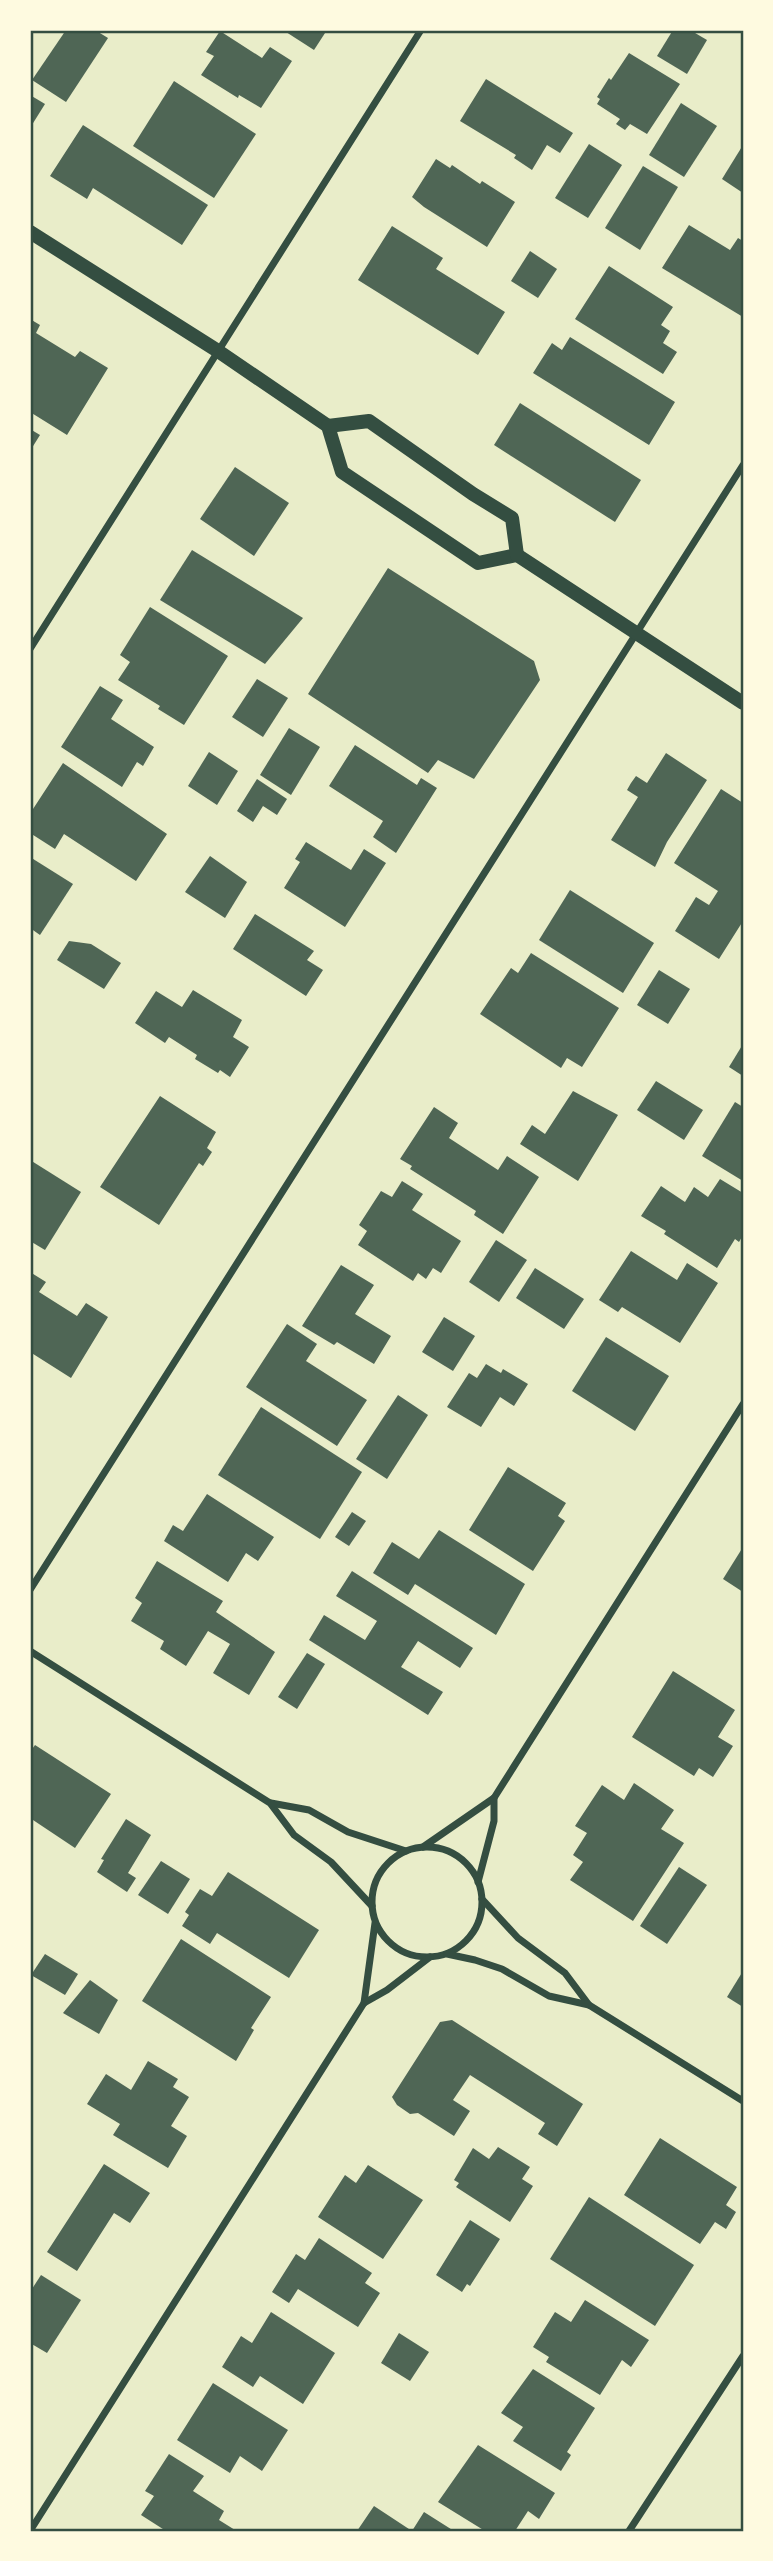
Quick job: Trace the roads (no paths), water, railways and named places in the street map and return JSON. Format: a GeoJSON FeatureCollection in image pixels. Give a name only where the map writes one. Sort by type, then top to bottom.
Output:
{"type":"FeatureCollection","features":[{"type":"Feature","properties":{"kind":"main road"},"geometry":{"type":"LineString","coordinates":[[30,232],[218,351],[328,426],[342,472],[478,563],[517,555],[743,703]]}},
{"type":"Feature","properties":{"kind":"main road"},"geometry":{"type":"LineString","coordinates":[[328,426],[369,421],[512,518],[517,555]]}},
{"type":"Feature","properties":{"kind":"street"},"geometry":{"type":"LineString","coordinates":[[30,649],[421,30]]}},
{"type":"Feature","properties":{"kind":"street"},"geometry":{"type":"LineString","coordinates":[[30,1590],[743,465]]}},
{"type":"Feature","properties":{"kind":"street"},"geometry":{"type":"LineString","coordinates":[[423,1847],[494,1798],[743,1404]]}},
{"type":"Feature","properties":{"kind":"street"},"geometry":{"type":"LineString","coordinates":[[30,1651],[270,1803],[294,1835],[338,1868],[372,1906]]}},
{"type":"Feature","properties":{"kind":"street"},"geometry":{"type":"LineString","coordinates":[[478,1882],[494,1821],[494,1798]]}},
{"type":"Feature","properties":{"kind":"street"},"geometry":{"type":"LineString","coordinates":[[270,1803],[309,1810],[348,1832],[406,1851]]}},
{"type":"Feature","properties":{"kind":"street"},"geometry":{"type":"LineString","coordinates":[[30,2531],[364,2003],[375,1923],[373,1889],[380,1872],[406,1851],[423,1847],[456,1855],[469,1867],[478,1882],[482,1899],[474,1932],[446,1954],[430,1957],[397,1949],[384,1938],[375,1923]]}},
{"type":"Feature","properties":{"kind":"street"},"geometry":{"type":"LineString","coordinates":[[482,1899],[518,1938],[565,1973],[589,2005]]}},
{"type":"Feature","properties":{"kind":"street"},"geometry":{"type":"LineString","coordinates":[[446,1954],[502,1969],[549,1996],[589,2005],[743,2101]]}},
{"type":"Feature","properties":{"kind":"street"},"geometry":{"type":"LineString","coordinates":[[364,2003],[387,1990],[430,1957]]}},
{"type":"Feature","properties":{"kind":"street"},"geometry":{"type":"LineString","coordinates":[[629,2531],[743,2356]]}}]}
